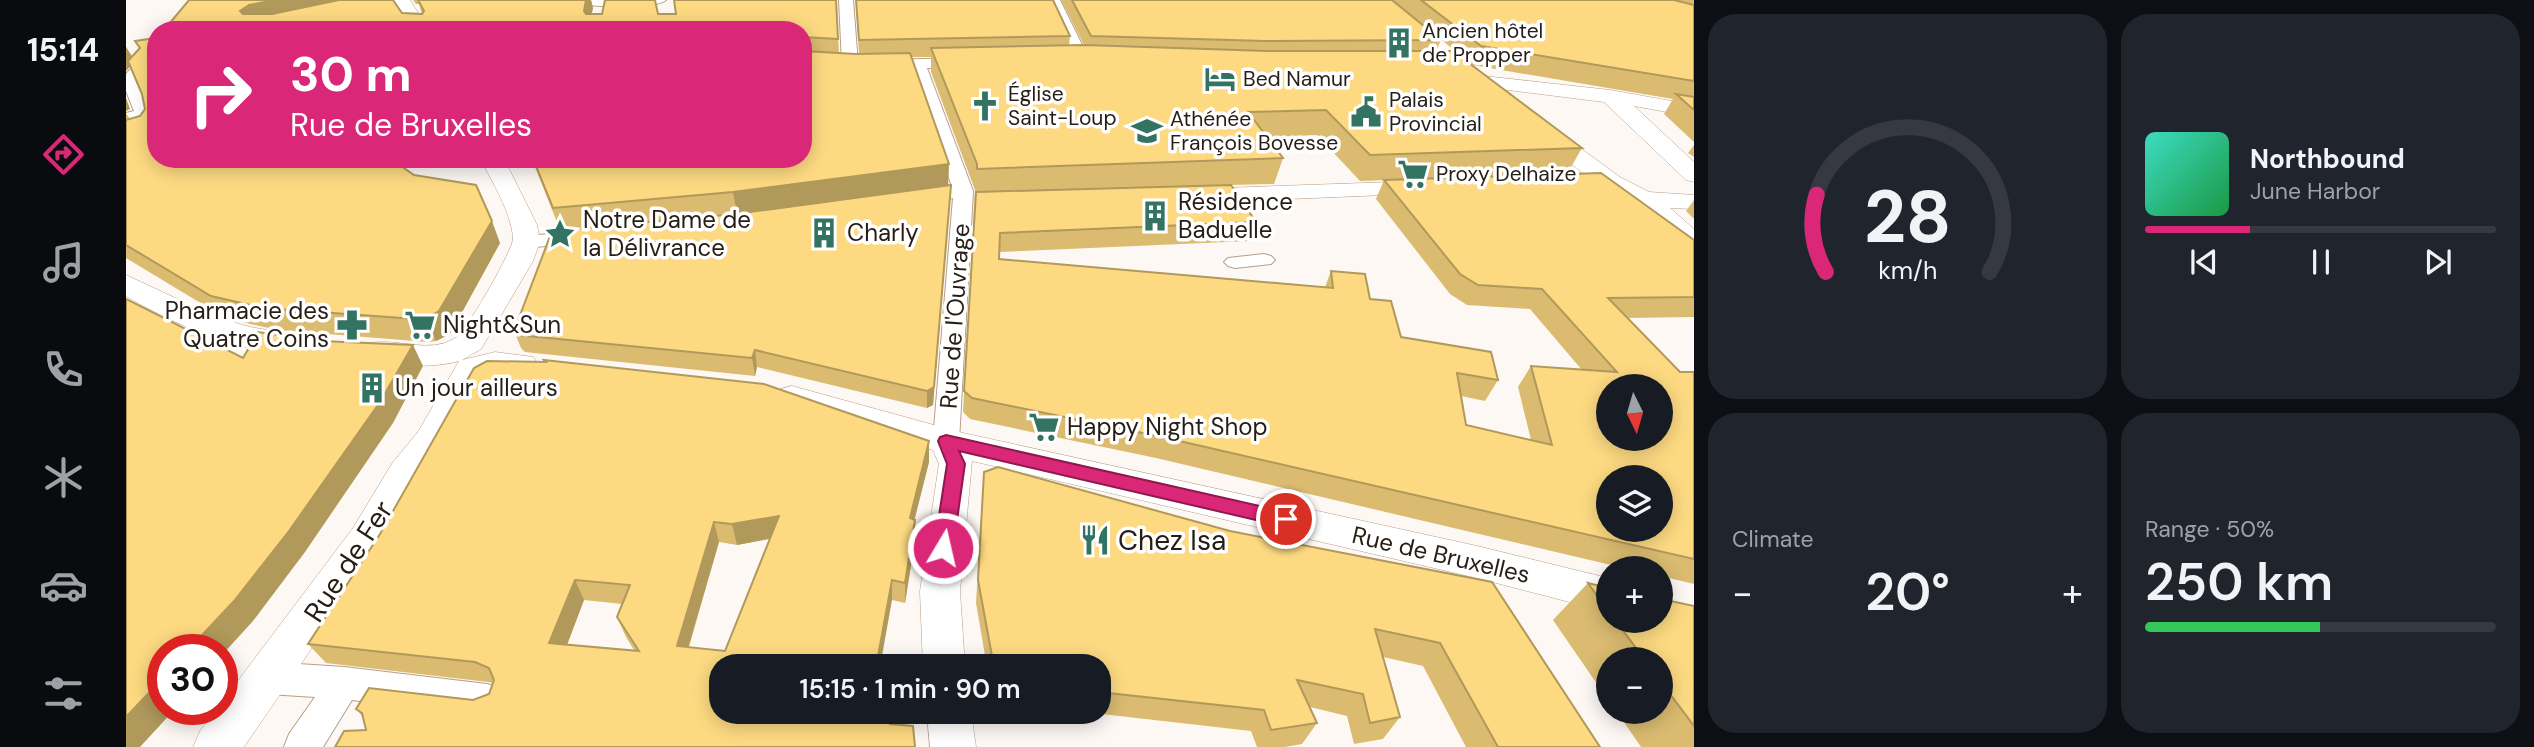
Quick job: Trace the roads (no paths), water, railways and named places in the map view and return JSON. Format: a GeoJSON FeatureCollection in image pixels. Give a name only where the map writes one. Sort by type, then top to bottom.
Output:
{"type":"FeatureCollection","features":[{"type":"Feature","properties":{"kind":"street"},"geometry":{"type":"LineString","coordinates":[[564,0],[664,3]]}},
{"type":"Feature","properties":{"kind":"street"},"geometry":{"type":"LineString","coordinates":[[846,0],[844,64],[857,66],[985,62]]}},
{"type":"Feature","properties":{"kind":"street"},"geometry":{"type":"LineString","coordinates":[[1053,0],[1082,61]]}},
{"type":"Feature","properties":{"kind":"street"},"geometry":{"type":"LineString","coordinates":[[600,20],[603,2]]}},
{"type":"Feature","properties":{"kind":"street"},"geometry":{"type":"LineString","coordinates":[[403,5],[415,21]]}},
{"type":"Feature","properties":{"kind":"street"},"geometry":{"type":"LineString","coordinates":[[126,55],[147,59]]}},
{"type":"Feature","properties":{"kind":"street"},"geometry":{"type":"LineString","coordinates":[[131,126],[146,130],[144,114],[129,80],[147,60]]}},
{"type":"Feature","properties":{"kind":"street"},"geometry":{"type":"LineString","coordinates":[[897,201],[967,200],[934,126],[918,64]]}},
{"type":"Feature","properties":{"kind":"street"},"geometry":{"type":"LineString","coordinates":[[1458,67],[1611,182],[1644,200],[1694,242]]}},
{"type":"Feature","properties":{"kind":"street"},"geometry":{"type":"LineString","coordinates":[[1475,81],[1610,96],[1694,111]]}},
{"type":"Feature","properties":{"kind":"street"},"geometry":{"type":"LineString","coordinates":[[1610,96],[1694,176]]}},
{"type":"Feature","properties":{"kind":"street"},"geometry":{"type":"LineString","coordinates":[[495,168],[507,203],[524,225],[527,242],[598,235]]}},
{"type":"Feature","properties":{"kind":"street"},"geometry":{"type":"LineString","coordinates":[[1574,183],[1611,182]]}},
{"type":"Feature","properties":{"kind":"street"},"geometry":{"type":"LineString","coordinates":[[1174,197],[1440,188]]}},
{"type":"Feature","properties":{"kind":"street","name":"Rue de l'Ouvrage"},"geometry":{"type":"LineString","coordinates":[[946,441],[967,200]]}},
{"type":"Feature","properties":{"kind":"street"},"geometry":{"type":"LineString","coordinates":[[1644,200],[1694,202]]}},
{"type":"Feature","properties":{"kind":"street","name":"Rue de Fer"},"geometry":{"type":"LineString","coordinates":[[216,747],[366,540],[405,472],[430,441],[527,242]]}},
{"type":"Feature","properties":{"kind":"street"},"geometry":{"type":"LineString","coordinates":[[1235,262],[1264,260]]}},
{"type":"Feature","properties":{"kind":"street"},"geometry":{"type":"LineString","coordinates":[[126,284],[202,325],[278,343],[427,355],[450,353],[495,362],[546,366]]}},
{"type":"Feature","properties":{"kind":"street","name":"Rue de Bruxelles"},"geometry":{"type":"LineString","coordinates":[[757,390],[784,394],[946,441],[1477,562],[1596,592]]}},
{"type":"Feature","properties":{"kind":"street"},"geometry":{"type":"LineString","coordinates":[[943,654],[940,591],[956,464],[946,441]]}},
{"type":"Feature","properties":{"kind":"street"},"geometry":{"type":"LineString","coordinates":[[1477,562],[1506,605]]}},
{"type":"Feature","properties":{"kind":"street"},"geometry":{"type":"LineString","coordinates":[[268,678],[344,682],[487,700]]}},
{"type":"Feature","properties":{"kind":"street"},"geometry":{"type":"LineString","coordinates":[[302,747],[344,682]]}},
{"type":"Feature","properties":{"kind":"street"},"geometry":{"type":"LineString","coordinates":[[950,724],[953,747]]}},
{"type":"Feature","properties":{"kind":"place","name":"Ancien hôtel de Propper"},"geometry":{"type":"Point","coordinates":[1399,43]}},
{"type":"Feature","properties":{"kind":"place","name":"Bed Namur"},"geometry":{"type":"Point","coordinates":[1220,79]}},
{"type":"Feature","properties":{"kind":"place","name":"Église Saint-Loup"},"geometry":{"type":"Point","coordinates":[985,106]}},
{"type":"Feature","properties":{"kind":"place","name":"Palais Provincial"},"geometry":{"type":"Point","coordinates":[1366,112]}},
{"type":"Feature","properties":{"kind":"place","name":"Athénée François Bovesse"},"geometry":{"type":"Point","coordinates":[1147,131]}},
{"type":"Feature","properties":{"kind":"place","name":"Proxy Delhaize"},"geometry":{"type":"Point","coordinates":[1413,174]}},
{"type":"Feature","properties":{"kind":"place","name":"Résidence Baduelle"},"geometry":{"type":"Point","coordinates":[1155,216]}},
{"type":"Feature","properties":{"kind":"place","name":"Charly"},"geometry":{"type":"Point","coordinates":[824,233]}},
{"type":"Feature","properties":{"kind":"place","name":"Notre Dame de la Délivrance"},"geometry":{"type":"Point","coordinates":[560,234]}},
{"type":"Feature","properties":{"kind":"place","name":"Pharmacie des Quatre Coins"},"geometry":{"type":"Point","coordinates":[352,325]}},
{"type":"Feature","properties":{"kind":"place","name":"Night&Sun"},"geometry":{"type":"Point","coordinates":[420,325]}},
{"type":"Feature","properties":{"kind":"place","name":"Un jour ailleurs"},"geometry":{"type":"Point","coordinates":[372,388]}},
{"type":"Feature","properties":{"kind":"place","name":"Happy Night Shop"},"geometry":{"type":"Point","coordinates":[1044,427]}},
{"type":"Feature","properties":{"kind":"place","name":"Chez Isa"},"geometry":{"type":"Point","coordinates":[1095,540]}}]}
